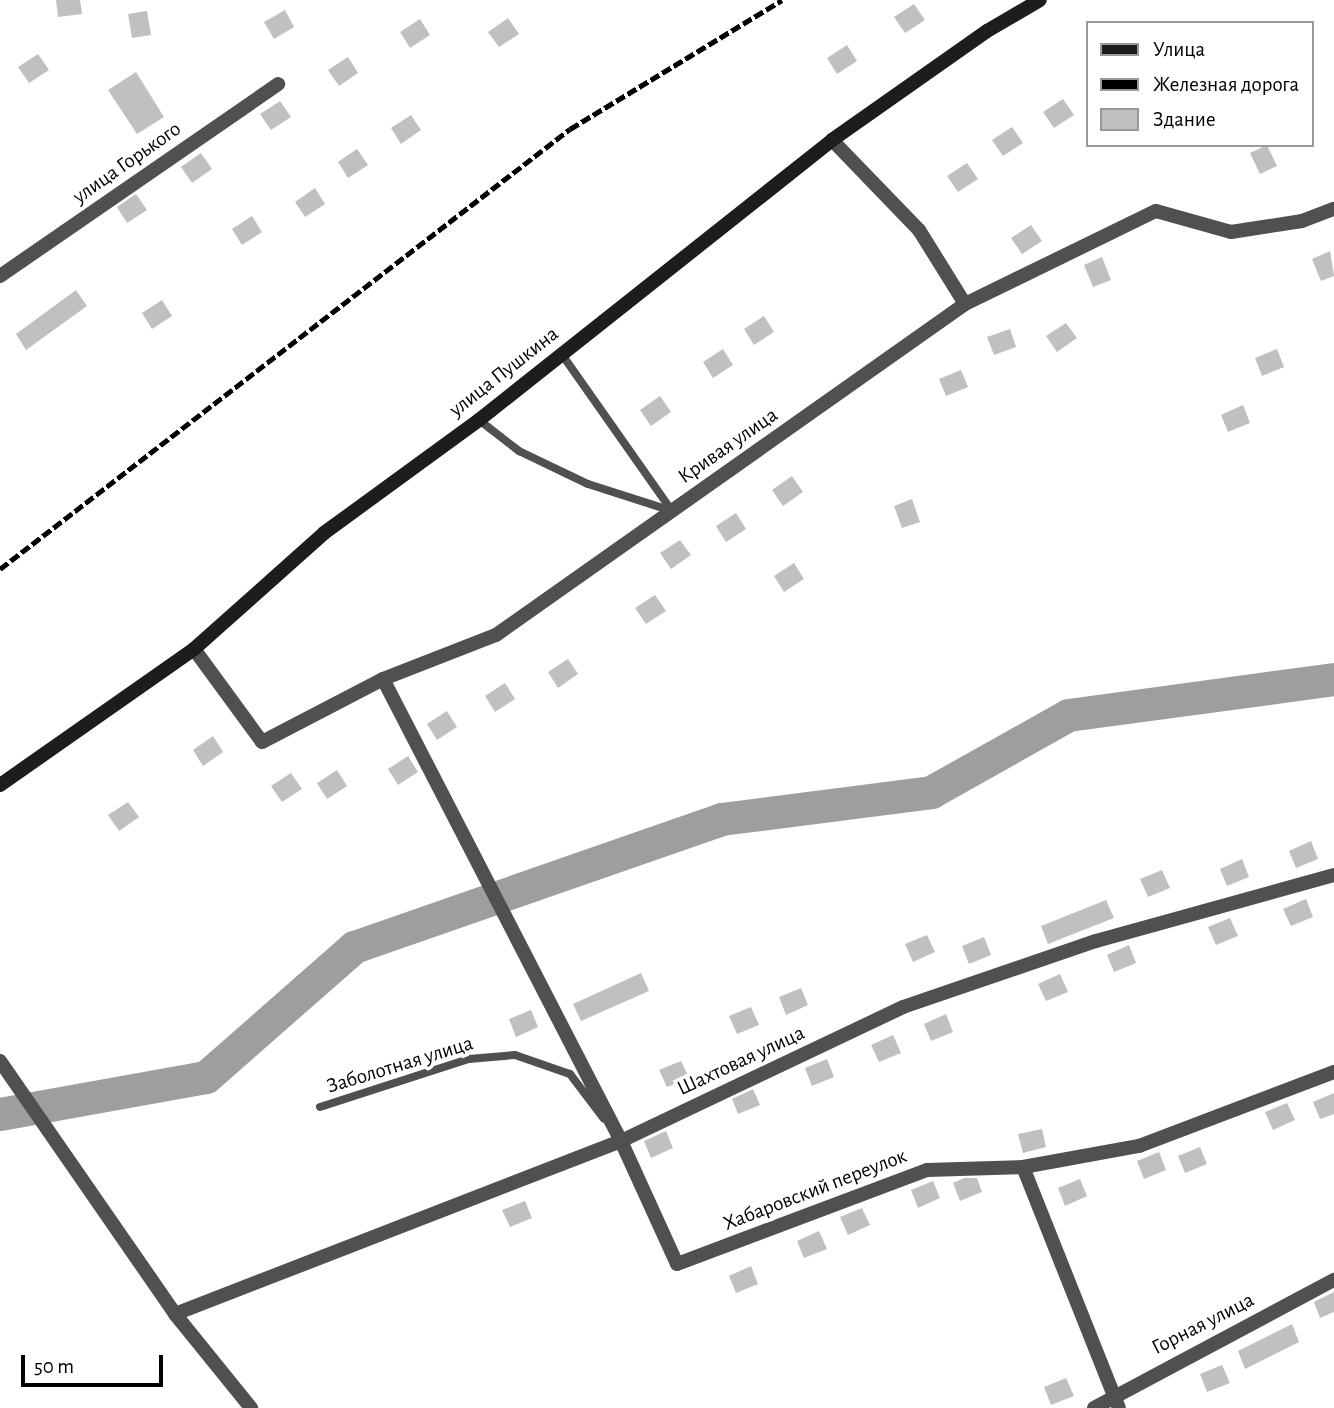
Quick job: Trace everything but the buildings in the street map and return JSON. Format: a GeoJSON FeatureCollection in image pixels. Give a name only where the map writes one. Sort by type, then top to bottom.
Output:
{"type":"FeatureCollection","features":[{"type":"Feature","properties":{"kind":"main road","name":"улица Пушкина"},"geometry":{"type":"LineString","coordinates":[[0,785],[194,649],[324,533],[479,420],[832,140],[987,31],[1040,0]]}},
{"type":"Feature","properties":{"kind":"street","name":"улица Горького"},"geometry":{"type":"LineString","coordinates":[[0,276],[278,84]]}},
{"type":"Feature","properties":{"kind":"street"},"geometry":{"type":"LineString","coordinates":[[832,140],[919,230],[965,304]]}},
{"type":"Feature","properties":{"kind":"street","name":"Кривая улица"},"geometry":{"type":"LineString","coordinates":[[194,649],[262,742],[383,680],[496,635],[965,304],[1156,211],[1231,232],[1302,221],[1334,209]]}},
{"type":"Feature","properties":{"kind":"street"},"geometry":{"type":"LineString","coordinates":[[383,680],[621,1141]]}},
{"type":"Feature","properties":{"kind":"street","name":"Шахтовая улица"},"geometry":{"type":"LineString","coordinates":[[175,1314],[621,1141],[903,1007],[1096,942],[1334,874]]}},
{"type":"Feature","properties":{"kind":"street"},"geometry":{"type":"LineString","coordinates":[[0,1061],[175,1314],[251,1408]]}},
{"type":"Feature","properties":{"kind":"street","name":"Хабаровский переулок"},"geometry":{"type":"LineString","coordinates":[[621,1141],[677,1265],[927,1170],[1023,1167],[1139,1146],[1334,1072]]}},
{"type":"Feature","properties":{"kind":"street"},"geometry":{"type":"LineString","coordinates":[[1023,1167],[1116,1402]]}},
{"type":"Feature","properties":{"kind":"street","name":"Горная улица"},"geometry":{"type":"LineString","coordinates":[[1094,1408],[1116,1402],[1334,1280]]}},
{"type":"Feature","properties":{"kind":"lane"},"geometry":{"type":"LineString","coordinates":[[561,353],[671,511]]}},
{"type":"Feature","properties":{"kind":"lane"},"geometry":{"type":"LineString","coordinates":[[479,420],[519,451],[576,479],[671,511]]}},
{"type":"Feature","properties":{"kind":"lane","name":"Заболотная улица"},"geometry":{"type":"LineString","coordinates":[[320,1107],[469,1059],[515,1055],[570,1074],[621,1141]]}},
{"type":"Feature","properties":{"kind":"waterway"},"geometry":{"type":"LineString","coordinates":[[0,1114],[206,1077],[354,947],[721,819],[931,792],[1068,715],[1334,679]]}},
{"type":"Feature","properties":{"kind":"railway"},"geometry":{"type":"LineString","coordinates":[[0,569],[570,129],[782,0]]}}]}
